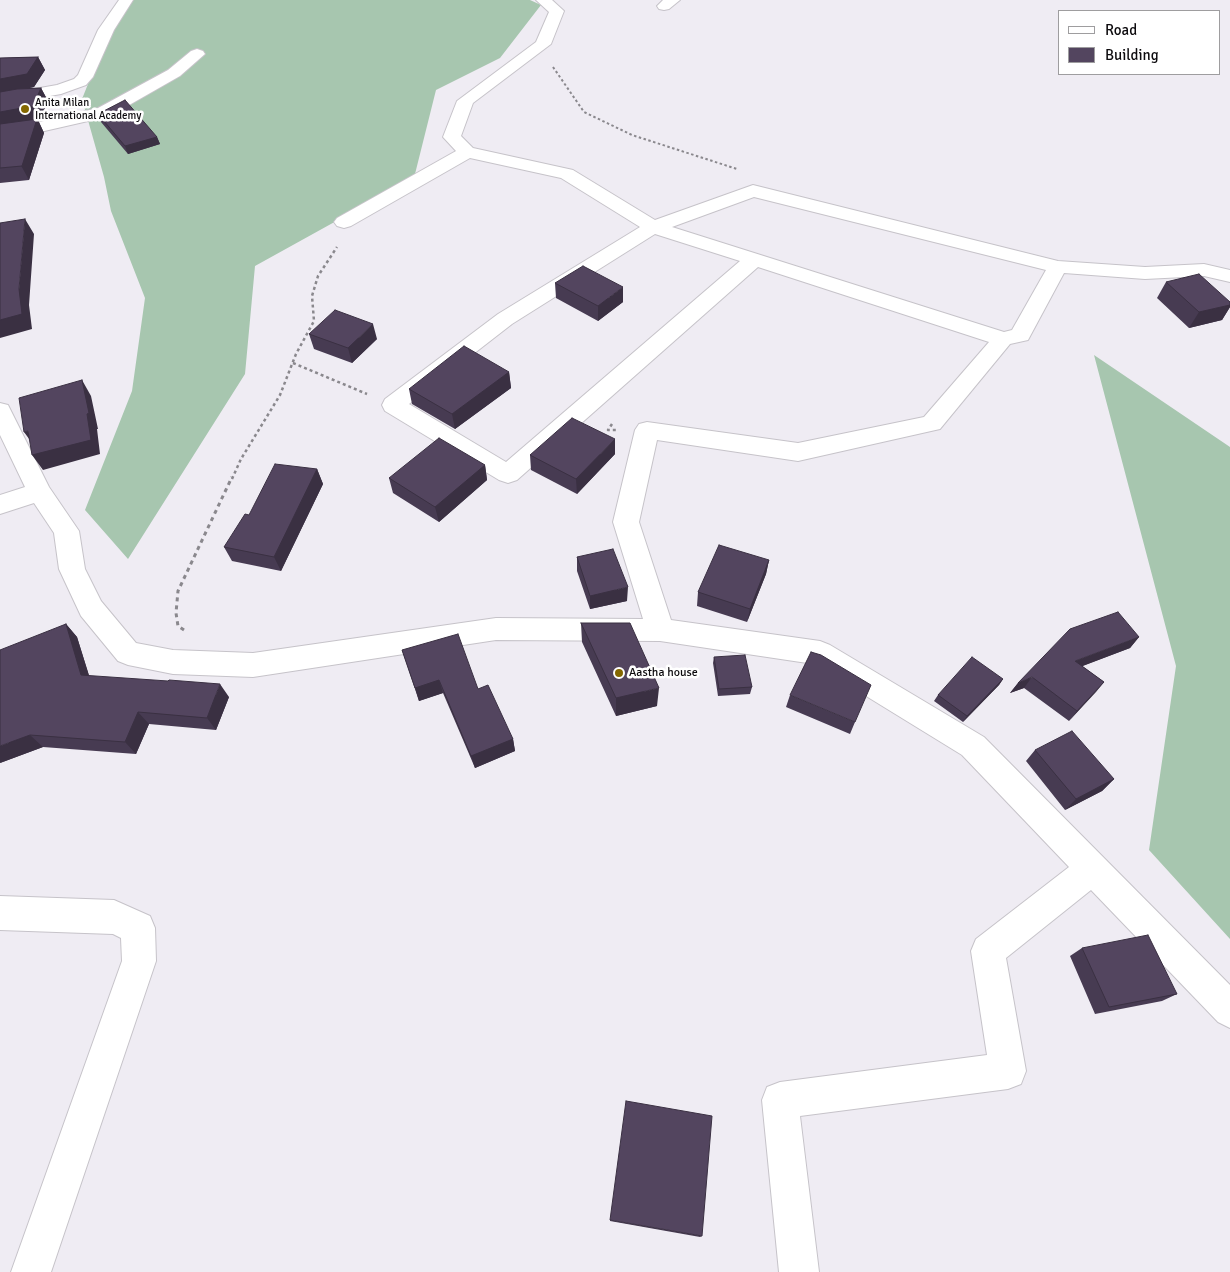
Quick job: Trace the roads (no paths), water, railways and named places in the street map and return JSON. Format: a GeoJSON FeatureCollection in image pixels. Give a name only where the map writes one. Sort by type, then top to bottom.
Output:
{"type":"FeatureCollection","features":[{"type":"Feature","properties":{"kind":"street"},"geometry":{"type":"LineString","coordinates":[[0,100],[61,89],[80,82],[85,77],[106,30],[126,0]]}},
{"type":"Feature","properties":{"kind":"street"},"geometry":{"type":"LineString","coordinates":[[543,0],[556,11],[544,44],[465,101],[452,138],[467,152],[567,174],[653,227],[1003,339],[1020,335],[1058,267]]}},
{"type":"Feature","properties":{"kind":"street"},"geometry":{"type":"LineString","coordinates":[[0,133],[40,127],[104,112],[174,73],[196,54]]}},
{"type":"Feature","properties":{"kind":"street"},"geometry":{"type":"LineString","coordinates":[[344,222],[467,152]]}},
{"type":"Feature","properties":{"kind":"street"},"geometry":{"type":"LineString","coordinates":[[754,260],[508,474],[393,404],[505,319],[653,227],[753,191],[1058,267],[1145,273],[1204,270],[1229,275]]}},
{"type":"Feature","properties":{"kind":"street"},"geometry":{"type":"LineString","coordinates":[[660,630],[626,522],[647,430],[798,452],[932,423],[1003,339]]}},
{"type":"Feature","properties":{"kind":"street"},"geometry":{"type":"LineString","coordinates":[[0,411],[39,490],[66,531],[72,568],[91,608],[128,653],[173,662],[253,665],[496,629],[660,630],[820,653],[973,746],[1230,1010]]}},
{"type":"Feature","properties":{"kind":"street"},"geometry":{"type":"LineString","coordinates":[[0,506],[39,490]]}},
{"type":"Feature","properties":{"kind":"street"},"geometry":{"type":"LineString","coordinates":[[799,1272],[780,1100],[1008,1071],[988,951],[1093,868]]}},
{"type":"Feature","properties":{"kind":"street"},"geometry":{"type":"LineString","coordinates":[[0,913],[114,918],[138,928],[139,961],[31,1272]]}},
{"type":"Feature","properties":{"kind":"place","name":"Anita Milan International Academy"},"geometry":{"type":"Point","coordinates":[25,109]}},
{"type":"Feature","properties":{"kind":"place","name":"Aastha house"},"geometry":{"type":"Point","coordinates":[619,673]}}]}
